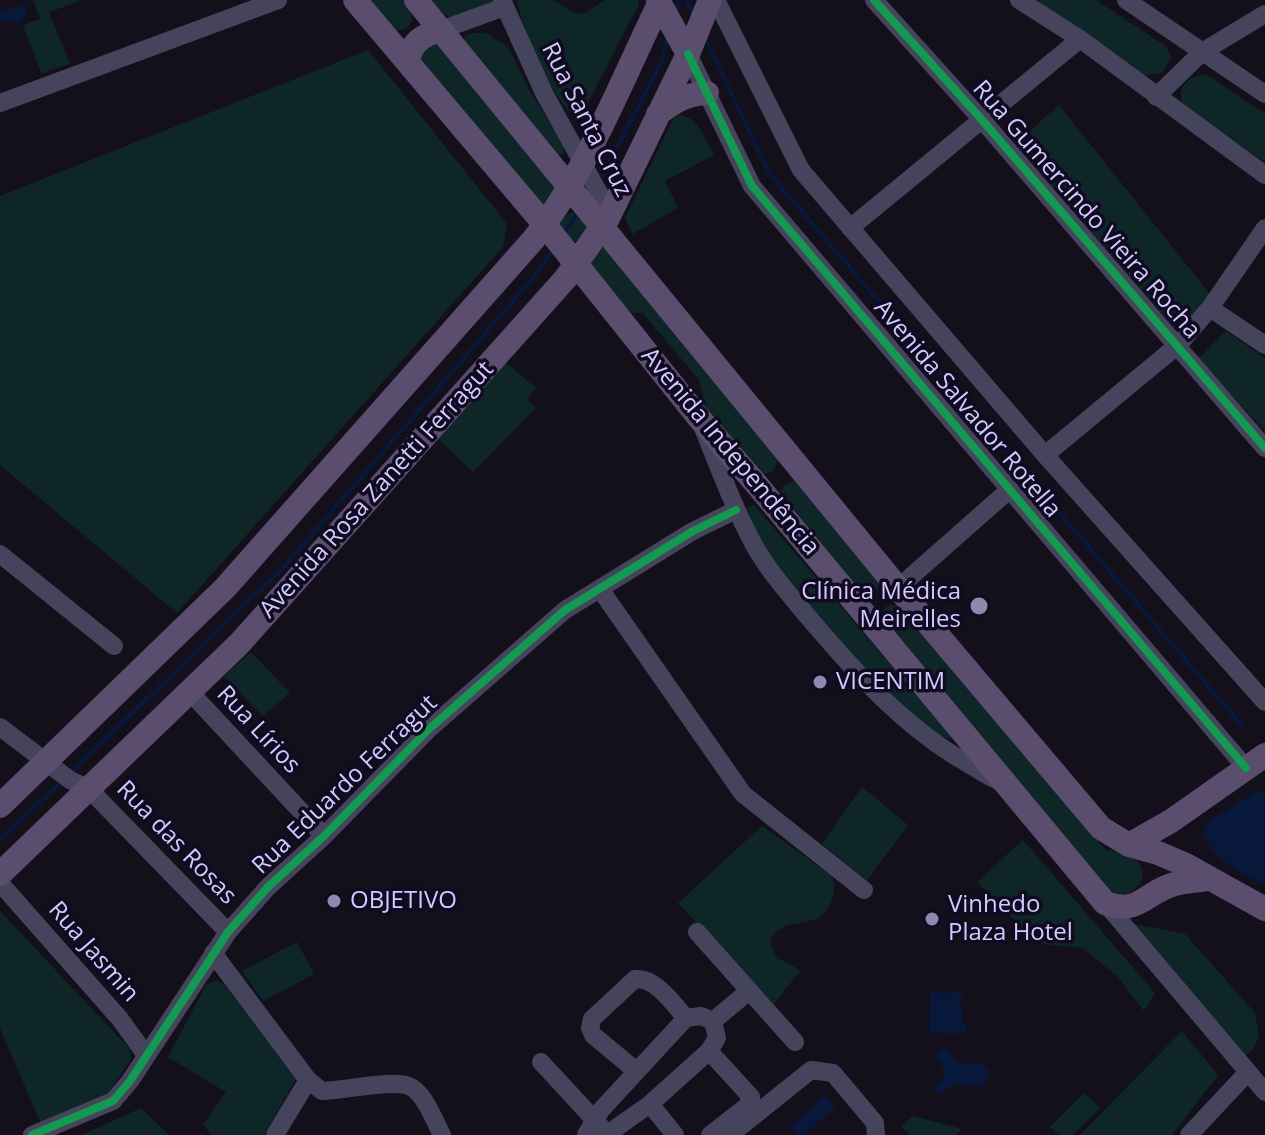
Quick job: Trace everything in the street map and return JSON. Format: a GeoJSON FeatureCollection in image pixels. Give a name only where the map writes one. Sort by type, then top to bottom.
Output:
{"type":"FeatureCollection","features":[{"type":"Feature","properties":{"kind":"main road","name":"Avenida Independência"},"geometry":{"type":"LineString","coordinates":[[355,0],[577,263],[699,418],[1007,784],[1076,871],[1114,905]]}},
{"type":"Feature","properties":{"kind":"main road","name":"Avenida Independência"},"geometry":{"type":"LineString","coordinates":[[416,0],[563,178],[606,222],[789,456],[1101,828],[1129,845],[1186,865],[1265,909]]}},
{"type":"Feature","properties":{"kind":"main road","name":"Avenida Rosa Zanetti Ferragut"},"geometry":{"type":"LineString","coordinates":[[0,874],[190,692],[277,603],[566,278],[606,222],[713,0]]}},
{"type":"Feature","properties":{"kind":"main road","name":"Avenida Rosa Zanetti Ferragut"},"geometry":{"type":"LineString","coordinates":[[0,806],[225,588],[545,225],[563,178],[605,115],[658,2]]}},
{"type":"Feature","properties":{"kind":"main road","name":"Avenida Salvador Rotella"},"geometry":{"type":"LineString","coordinates":[[658,2],[688,54]]}},
{"type":"Feature","properties":{"kind":"main road"},"geometry":{"type":"LineString","coordinates":[[408,63],[409,52],[418,39],[441,30]]}},
{"type":"Feature","properties":{"kind":"main road"},"geometry":{"type":"LineString","coordinates":[[656,115],[689,94],[707,93]]}},
{"type":"Feature","properties":{"kind":"main road"},"geometry":{"type":"LineString","coordinates":[[758,486],[765,485],[782,473],[789,456]]}},
{"type":"Feature","properties":{"kind":"main road"},"geometry":{"type":"LineString","coordinates":[[880,632],[873,615],[878,605],[898,588]]}},
{"type":"Feature","properties":{"kind":"main road"},"geometry":{"type":"LineString","coordinates":[[1129,845],[1171,821],[1256,762]]}},
{"type":"Feature","properties":{"kind":"main road"},"geometry":{"type":"LineString","coordinates":[[1114,905],[1138,900],[1147,887],[1171,821]]}},
{"type":"Feature","properties":{"kind":"main road"},"geometry":{"type":"LineString","coordinates":[[1114,905],[1138,905],[1156,891],[1175,884],[1207,879]]}},
{"type":"Feature","properties":{"kind":"street"},"geometry":{"type":"LineString","coordinates":[[0,103],[278,0]]}},
{"type":"Feature","properties":{"kind":"street","name":"Avenida Salvador Rotella"},"geometry":{"type":"LineString","coordinates":[[713,0],[801,170],[1045,455],[1265,702]]}},
{"type":"Feature","properties":{"kind":"street","name":"Rua Gumercindo Vieira Rocha"},"geometry":{"type":"LineString","coordinates":[[874,0],[983,121],[1265,448]]}},
{"type":"Feature","properties":{"kind":"street"},"geometry":{"type":"LineString","coordinates":[[1019,0],[1080,39],[1265,175]]}},
{"type":"Feature","properties":{"kind":"street"},"geometry":{"type":"LineString","coordinates":[[1126,0],[1265,94]]}},
{"type":"Feature","properties":{"kind":"street"},"geometry":{"type":"LineString","coordinates":[[441,30],[503,3]]}},
{"type":"Feature","properties":{"kind":"street","name":"Rua Santa Cruz"},"geometry":{"type":"LineString","coordinates":[[503,3],[544,93],[604,202],[606,222]]}},
{"type":"Feature","properties":{"kind":"street"},"geometry":{"type":"LineString","coordinates":[[1156,97],[1202,52],[1265,14]]}},
{"type":"Feature","properties":{"kind":"street"},"geometry":{"type":"LineString","coordinates":[[850,228],[1080,39]]}},
{"type":"Feature","properties":{"kind":"street","name":"Avenida Salvador Rotella"},"geometry":{"type":"LineString","coordinates":[[688,54],[752,186],[1009,490],[1256,762]]}},
{"type":"Feature","properties":{"kind":"street"},"geometry":{"type":"LineString","coordinates":[[1045,455],[1178,345],[1210,308],[1265,228]]}},
{"type":"Feature","properties":{"kind":"street"},"geometry":{"type":"LineString","coordinates":[[1210,308],[1265,345]]}},
{"type":"Feature","properties":{"kind":"street"},"geometry":{"type":"LineString","coordinates":[[699,418],[736,510],[756,548],[782,585],[863,679],[910,723],[947,752],[987,777],[1007,784]]}},
{"type":"Feature","properties":{"kind":"street"},"geometry":{"type":"LineString","coordinates":[[898,588],[1009,490]]}},
{"type":"Feature","properties":{"kind":"street","name":"Rua Eduardo Ferragut"},"geometry":{"type":"LineString","coordinates":[[32,1135],[113,1101],[228,932],[268,887],[324,836],[429,729],[565,610],[693,531],[736,510]]}},
{"type":"Feature","properties":{"kind":"street"},"geometry":{"type":"LineString","coordinates":[[0,554],[114,646]]}},
{"type":"Feature","properties":{"kind":"street"},"geometry":{"type":"LineString","coordinates":[[600,589],[743,794],[864,890]]}},
{"type":"Feature","properties":{"kind":"street","name":"Rua Lírios"},"geometry":{"type":"LineString","coordinates":[[190,692],[324,836]]}},
{"type":"Feature","properties":{"kind":"street","name":"Rua das Rosas"},"geometry":{"type":"LineString","coordinates":[[0,727],[46,763],[89,789],[228,932]]}},
{"type":"Feature","properties":{"kind":"street","name":"Rua Jasmin"},"geometry":{"type":"LineString","coordinates":[[0,883],[120,1019],[146,1055]]}},
{"type":"Feature","properties":{"kind":"street","name":"Avenida Independência"},"geometry":{"type":"LineString","coordinates":[[1114,905],[1265,1092]]}},
{"type":"Feature","properties":{"kind":"street"},"geometry":{"type":"LineString","coordinates":[[697,932],[795,1042]]}},
{"type":"Feature","properties":{"kind":"street"},"geometry":{"type":"LineString","coordinates":[[213,953],[308,1080],[322,1091],[396,1083],[409,1086],[424,1101],[442,1135]]}},
{"type":"Feature","properties":{"kind":"street"},"geometry":{"type":"LineString","coordinates":[[635,1070],[593,1035],[590,1028],[592,1019],[635,979],[643,978],[652,982],[686,1018]]}},
{"type":"Feature","properties":{"kind":"street"},"geometry":{"type":"LineString","coordinates":[[713,1021],[749,991]]}},
{"type":"Feature","properties":{"kind":"street"},"geometry":{"type":"LineString","coordinates":[[598,1131],[635,1070],[686,1018],[701,1016],[713,1021]]}},
{"type":"Feature","properties":{"kind":"street"},"geometry":{"type":"LineString","coordinates":[[598,1131],[650,1104],[709,1051],[717,1038],[713,1021]]}},
{"type":"Feature","properties":{"kind":"street"},"geometry":{"type":"LineString","coordinates":[[709,1051],[751,1097],[747,1106],[710,1135]]}},
{"type":"Feature","properties":{"kind":"street"},"geometry":{"type":"LineString","coordinates":[[541,1062],[598,1131]]}},
{"type":"Feature","properties":{"kind":"street"},"geometry":{"type":"LineString","coordinates":[[730,1135],[811,1070],[821,1069],[833,1073],[875,1123],[876,1135]]}},
{"type":"Feature","properties":{"kind":"street"},"geometry":{"type":"LineString","coordinates":[[1189,1135],[1248,1072]]}},
{"type":"Feature","properties":{"kind":"street"},"geometry":{"type":"LineString","coordinates":[[275,1135],[308,1080]]}},
{"type":"Feature","properties":{"kind":"street"},"geometry":{"type":"LineString","coordinates":[[650,1104],[675,1135]]}},
{"type":"Feature","properties":{"kind":"green space"},"geometry":{"type":"Polygon","coordinates":[[[33,0],[83,0],[49,12],[70,64],[41,73],[23,25],[40,19],[33,0]]]}},
{"type":"Feature","properties":{"kind":"green space"},"geometry":{"type":"Polygon","coordinates":[[[366,0],[403,0],[410,9],[412,21],[407,28],[395,31],[366,0]]]}},
{"type":"Feature","properties":{"kind":"green space"},"geometry":{"type":"Polygon","coordinates":[[[429,0],[493,0],[492,5],[458,18],[445,14],[429,0]]]}},
{"type":"Feature","properties":{"kind":"green space"},"geometry":{"type":"Polygon","coordinates":[[[517,0],[553,0],[576,14],[585,13],[605,0],[638,0],[639,4],[585,108],[577,112],[567,110],[539,69],[517,0]]]}},
{"type":"Feature","properties":{"kind":"green space"},"geometry":{"type":"Polygon","coordinates":[[[1033,0],[1096,0],[1167,47],[1171,58],[1162,73],[1144,76],[1033,0]]]}},
{"type":"Feature","properties":{"kind":"green space"},"geometry":{"type":"Polygon","coordinates":[[[473,33],[486,33],[509,48],[528,88],[564,146],[564,153],[557,156],[463,40],[473,33]]]}},
{"type":"Feature","properties":{"kind":"green space"},"geometry":{"type":"Polygon","coordinates":[[[427,42],[440,45],[555,186],[543,206],[416,54],[427,42]]]}},
{"type":"Feature","properties":{"kind":"green space"},"geometry":{"type":"Polygon","coordinates":[[[368,50],[507,224],[503,247],[177,613],[0,465],[0,196],[368,50]]]}},
{"type":"Feature","properties":{"kind":"green space"},"geometry":{"type":"Polygon","coordinates":[[[1206,74],[1265,114],[1265,162],[1182,104],[1181,92],[1185,83],[1206,74]]]}},
{"type":"Feature","properties":{"kind":"green space"},"geometry":{"type":"Polygon","coordinates":[[[1059,105],[1210,294],[1182,328],[1173,328],[1013,146],[1059,105]]]}},
{"type":"Feature","properties":{"kind":"green space"},"geometry":{"type":"Polygon","coordinates":[[[675,115],[689,118],[695,123],[714,155],[665,181],[678,208],[632,234],[625,218],[675,115]]]}},
{"type":"Feature","properties":{"kind":"green space"},"geometry":{"type":"Polygon","coordinates":[[[573,213],[583,217],[587,227],[583,237],[573,241],[563,237],[559,227],[563,217],[573,213]]]}},
{"type":"Feature","properties":{"kind":"green space"},"geometry":{"type":"Polygon","coordinates":[[[604,246],[777,457],[772,472],[762,475],[709,418],[699,380],[643,313],[623,312],[589,273],[592,254],[604,246]]]}},
{"type":"Feature","properties":{"kind":"green space"},"geometry":{"type":"Polygon","coordinates":[[[1226,331],[1265,358],[1265,431],[1198,359],[1226,331]]]}},
{"type":"Feature","properties":{"kind":"green space"},"geometry":{"type":"Polygon","coordinates":[[[505,362],[536,388],[527,399],[536,408],[473,472],[438,439],[505,362]]]}},
{"type":"Feature","properties":{"kind":"green space"},"geometry":{"type":"Polygon","coordinates":[[[797,482],[877,577],[878,586],[872,596],[861,598],[779,497],[783,486],[797,482]]]}},
{"type":"Feature","properties":{"kind":"green space"},"geometry":{"type":"Polygon","coordinates":[[[754,505],[954,739],[935,733],[911,715],[854,660],[800,598],[766,554],[758,538],[747,508],[754,505]]]}},
{"type":"Feature","properties":{"kind":"green space"},"geometry":{"type":"Polygon","coordinates":[[[890,605],[904,607],[1105,849],[1126,854],[1137,861],[1143,874],[1139,885],[1115,897],[880,617],[890,605]]]}},
{"type":"Feature","properties":{"kind":"green space"},"geometry":{"type":"Polygon","coordinates":[[[251,652],[290,693],[263,716],[224,676],[251,652]]]}},
{"type":"Feature","properties":{"kind":"green space"},"geometry":{"type":"Polygon","coordinates":[[[862,787],[908,825],[867,880],[822,844],[862,787]]]}},
{"type":"Feature","properties":{"kind":"green space"},"geometry":{"type":"Polygon","coordinates":[[[762,826],[832,876],[834,883],[831,904],[822,915],[782,928],[770,939],[777,957],[800,971],[774,1004],[678,903],[762,826]]]}},
{"type":"Feature","properties":{"kind":"green space"},"geometry":{"type":"Polygon","coordinates":[[[1023,840],[1155,993],[1144,1011],[1118,977],[1083,948],[1037,943],[977,882],[1023,840]]]}},
{"type":"Feature","properties":{"kind":"green space"},"geometry":{"type":"Polygon","coordinates":[[[0,911],[129,1048],[131,1059],[105,1098],[41,1124],[0,1028],[0,911]]]}},
{"type":"Feature","properties":{"kind":"green space"},"geometry":{"type":"Polygon","coordinates":[[[1129,923],[1185,934],[1255,1013],[1259,1036],[1254,1048],[1244,1057],[1129,923]]]}},
{"type":"Feature","properties":{"kind":"green space"},"geometry":{"type":"Polygon","coordinates":[[[297,942],[314,974],[263,1001],[242,971],[297,942]]]}},
{"type":"Feature","properties":{"kind":"green space"},"geometry":{"type":"Polygon","coordinates":[[[216,980],[225,985],[296,1079],[264,1135],[212,1135],[203,1125],[226,1092],[168,1057],[206,985],[216,980]]]}},
{"type":"Feature","properties":{"kind":"green space"},"geometry":{"type":"Polygon","coordinates":[[[1182,1031],[1218,1075],[1172,1135],[1080,1135],[1182,1031]]]}},
{"type":"Feature","properties":{"kind":"green space"},"geometry":{"type":"Polygon","coordinates":[[[1084,1093],[1100,1108],[1073,1135],[1059,1135],[1050,1127],[1084,1093]]]}},
{"type":"Feature","properties":{"kind":"green space"},"geometry":{"type":"Polygon","coordinates":[[[141,1108],[169,1135],[82,1135],[141,1108]]]}},
{"type":"Feature","properties":{"kind":"green space"},"geometry":{"type":"Polygon","coordinates":[[[913,1116],[962,1129],[956,1135],[910,1135],[901,1127],[913,1116]]]}},
{"type":"Feature","properties":{"kind":"water"},"geometry":{"type":"Polygon","coordinates":[[[26,4],[27,14],[17,24],[0,19],[0,12],[26,4]]]}},
{"type":"Feature","properties":{"kind":"water"},"geometry":{"type":"Polygon","coordinates":[[[1259,790],[1265,796],[1265,885],[1219,857],[1206,841],[1203,831],[1208,822],[1259,790]]]}},
{"type":"Feature","properties":{"kind":"water"},"geometry":{"type":"Polygon","coordinates":[[[957,990],[964,996],[959,1004],[966,1031],[961,1034],[929,1032],[930,993],[953,993],[957,990]]]}},
{"type":"Feature","properties":{"kind":"water"},"geometry":{"type":"Polygon","coordinates":[[[942,1049],[961,1064],[978,1063],[987,1068],[989,1074],[983,1087],[955,1084],[937,1094],[932,1087],[944,1078],[943,1067],[936,1057],[942,1049]]]}},
{"type":"Feature","properties":{"kind":"water"},"geometry":{"type":"Polygon","coordinates":[[[825,1095],[835,1107],[804,1135],[799,1135],[790,1127],[825,1095]]]}},
{"type":"Feature","properties":{"kind":"waterway"},"geometry":{"type":"LineString","coordinates":[[675,12],[679,0]]}},
{"type":"Feature","properties":{"kind":"waterway"},"geometry":{"type":"LineString","coordinates":[[686,0],[694,16]]}},
{"type":"Feature","properties":{"kind":"waterway"},"geometry":{"type":"LineString","coordinates":[[600,180],[661,63],[668,36]]}},
{"type":"Feature","properties":{"kind":"waterway"},"geometry":{"type":"LineString","coordinates":[[705,38],[769,173],[1242,726]]}},
{"type":"Feature","properties":{"kind":"waterway"},"geometry":{"type":"LineString","coordinates":[[564,233],[580,210]]}},
{"type":"Feature","properties":{"kind":"waterway"},"geometry":{"type":"LineString","coordinates":[[71,772],[283,568],[538,272],[553,250]]}},
{"type":"Feature","properties":{"kind":"waterway"},"geometry":{"type":"LineString","coordinates":[[0,840],[62,781]]}},
{"type":"Feature","properties":{"kind":"cycle path"},"geometry":{"type":"LineString","coordinates":[[874,0],[983,121],[1265,448]]}},
{"type":"Feature","properties":{"kind":"cycle path"},"geometry":{"type":"LineString","coordinates":[[688,54],[752,186],[1246,768]]}},
{"type":"Feature","properties":{"kind":"cycle path"},"geometry":{"type":"LineString","coordinates":[[32,1135],[113,1101],[130,1081],[228,932],[268,887],[324,836],[429,729],[565,610],[693,531],[736,510]]}},
{"type":"Feature","properties":{"kind":"place","name":"Clínica Médica Meirelles"},"geometry":{"type":"Point","coordinates":[979,606]}},
{"type":"Feature","properties":{"kind":"place","name":"VICENTIM"},"geometry":{"type":"Point","coordinates":[820,682]}},
{"type":"Feature","properties":{"kind":"place","name":"OBJETIVO"},"geometry":{"type":"Point","coordinates":[334,901]}},
{"type":"Feature","properties":{"kind":"place","name":"Vinhedo Plaza Hotel"},"geometry":{"type":"Point","coordinates":[932,919]}}]}
